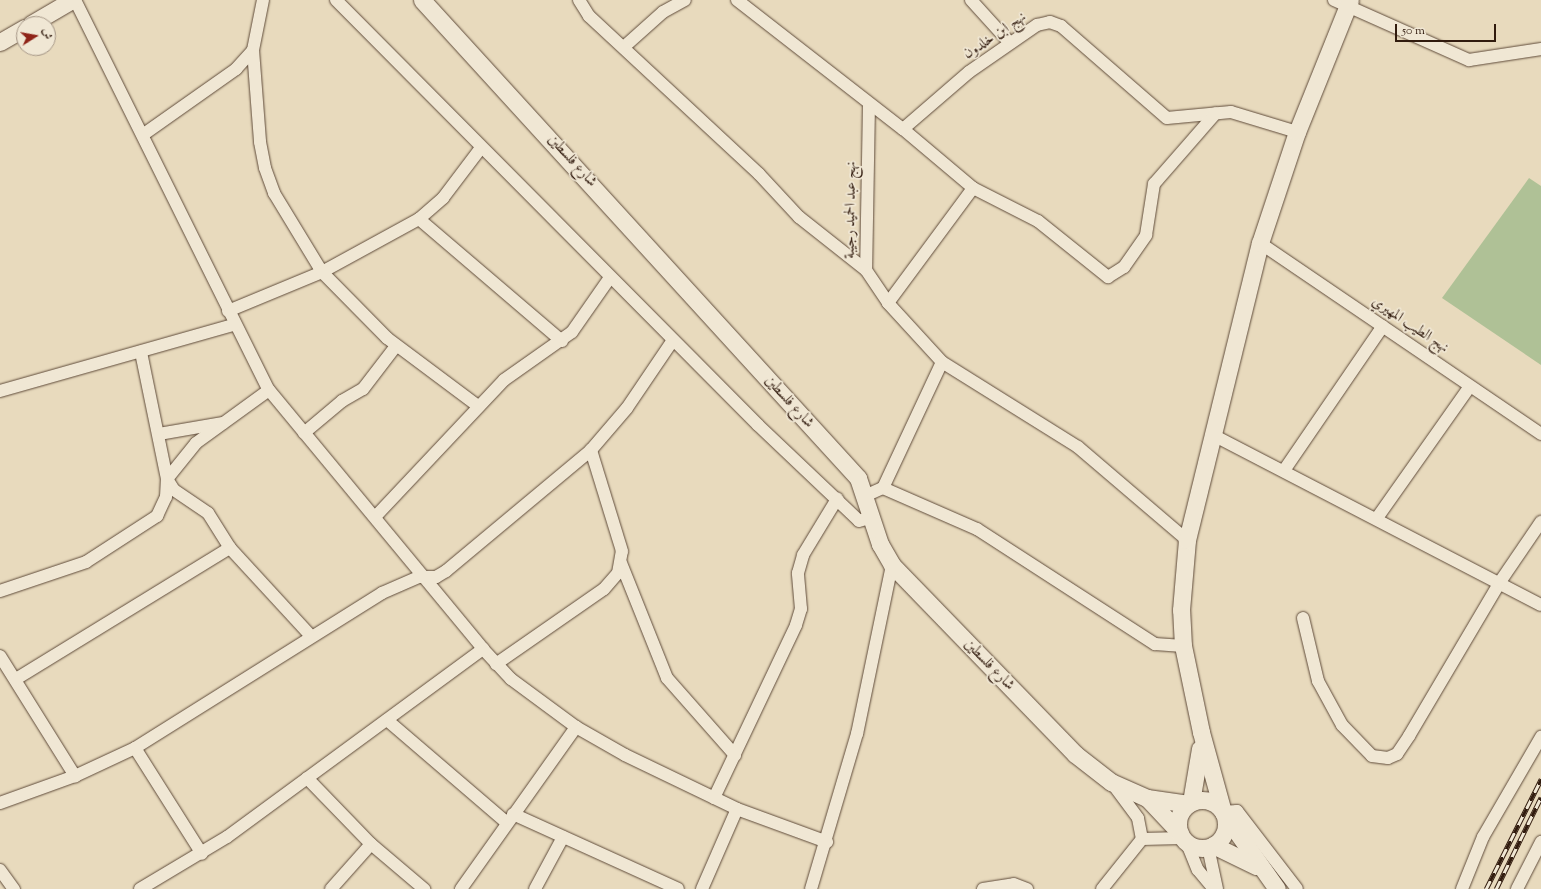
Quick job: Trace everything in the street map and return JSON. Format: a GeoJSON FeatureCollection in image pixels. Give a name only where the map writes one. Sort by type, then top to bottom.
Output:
{"type":"FeatureCollection","features":[{"type":"Feature","properties":{"kind":"street"},"geometry":{"type":"LineString","coordinates":[[45,16],[73,0],[144,134],[234,326],[269,390],[375,517],[419,577],[496,664],[511,679],[576,727],[625,755],[737,809],[827,842]]}},
{"type":"Feature","properties":{"kind":"street"},"geometry":{"type":"LineString","coordinates":[[263,0],[253,50],[260,142],[265,168],[274,193],[322,272],[396,346],[478,406]]}},
{"type":"Feature","properties":{"kind":"street"},"geometry":{"type":"LineString","coordinates":[[336,0],[480,149],[609,278],[859,521],[872,517]]}},
{"type":"Feature","properties":{"kind":"street","name":"شارع فلسطين"},"geometry":{"type":"LineString","coordinates":[[422,0],[858,478],[892,565],[1075,754],[1112,782],[1147,798]]}},
{"type":"Feature","properties":{"kind":"street"},"geometry":{"type":"LineString","coordinates":[[578,0],[589,16],[625,46],[759,174],[798,217],[866,270]]}},
{"type":"Feature","properties":{"kind":"street"},"geometry":{"type":"LineString","coordinates":[[625,46],[663,12],[685,0]]}},
{"type":"Feature","properties":{"kind":"street"},"geometry":{"type":"LineString","coordinates":[[737,0],[903,129],[973,188],[1038,221],[1099,272],[1113,277],[1146,234],[1154,184],[1216,113]]}},
{"type":"Feature","properties":{"kind":"street"},"geometry":{"type":"LineString","coordinates":[[971,0],[1010,43]]}},
{"type":"Feature","properties":{"kind":"street"},"geometry":{"type":"LineString","coordinates":[[1211,846],[1225,832],[1224,813],[1201,732],[1183,646],[1181,610],[1187,540],[1260,243],[1297,132],[1344,2],[1469,60],[1541,49]]}},
{"type":"Feature","properties":{"kind":"street","name":"نهج ابن خلدون"},"geometry":{"type":"LineString","coordinates":[[903,129],[969,72],[1037,25],[1050,22],[1061,26],[1160,114],[1175,119],[1216,113],[1250,115],[1297,132]]}},
{"type":"Feature","properties":{"kind":"street"},"geometry":{"type":"LineString","coordinates":[[0,42],[16,33]]}},
{"type":"Feature","properties":{"kind":"street"},"geometry":{"type":"LineString","coordinates":[[144,134],[236,69],[253,50]]}},
{"type":"Feature","properties":{"kind":"street","name":"نهج عبد الحميد رجيبة"},"geometry":{"type":"LineString","coordinates":[[869,104],[866,270],[888,303],[942,362],[1078,447],[1187,540]]}},
{"type":"Feature","properties":{"kind":"street"},"geometry":{"type":"LineString","coordinates":[[228,311],[322,272],[419,219],[442,198],[480,149]]}},
{"type":"Feature","properties":{"kind":"street"},"geometry":{"type":"LineString","coordinates":[[888,303],[973,188]]}},
{"type":"Feature","properties":{"kind":"street"},"geometry":{"type":"LineString","coordinates":[[419,219],[562,341]]}},
{"type":"Feature","properties":{"kind":"street","name":"نهج الطيب المهيري"},"geometry":{"type":"LineString","coordinates":[[1260,243],[1541,434]]}},
{"type":"Feature","properties":{"kind":"street"},"geometry":{"type":"LineString","coordinates":[[375,517],[504,380],[562,341],[609,278]]}},
{"type":"Feature","properties":{"kind":"street"},"geometry":{"type":"LineString","coordinates":[[0,391],[234,326]]}},
{"type":"Feature","properties":{"kind":"street"},"geometry":{"type":"LineString","coordinates":[[1285,469],[1383,326]]}},
{"type":"Feature","properties":{"kind":"street"},"geometry":{"type":"LineString","coordinates":[[0,803],[75,776],[135,748],[311,636],[382,593],[419,577],[436,577],[446,571],[591,450],[627,408],[673,340]]}},
{"type":"Feature","properties":{"kind":"street"},"geometry":{"type":"LineString","coordinates":[[304,433],[342,400],[363,389],[396,346]]}},
{"type":"Feature","properties":{"kind":"street"},"geometry":{"type":"LineString","coordinates":[[0,591],[86,562],[144,526],[157,516],[166,498],[167,479],[141,352]]}},
{"type":"Feature","properties":{"kind":"street"},"geometry":{"type":"LineString","coordinates":[[866,496],[883,488],[942,362]]}},
{"type":"Feature","properties":{"kind":"street"},"geometry":{"type":"LineString","coordinates":[[1377,518],[1470,386]]}},
{"type":"Feature","properties":{"kind":"street"},"geometry":{"type":"LineString","coordinates":[[167,479],[196,443],[269,390]]}},
{"type":"Feature","properties":{"kind":"street"},"geometry":{"type":"LineString","coordinates":[[159,434],[226,422]]}},
{"type":"Feature","properties":{"kind":"street"},"geometry":{"type":"LineString","coordinates":[[1213,434],[1285,469],[1541,605]]}},
{"type":"Feature","properties":{"kind":"street"},"geometry":{"type":"LineString","coordinates":[[496,664],[604,589],[618,573],[621,563],[622,550],[591,450]]}},
{"type":"Feature","properties":{"kind":"street"},"geometry":{"type":"LineString","coordinates":[[167,479],[174,490],[208,513],[230,548],[311,636]]}},
{"type":"Feature","properties":{"kind":"street"},"geometry":{"type":"LineString","coordinates":[[883,488],[978,529],[1155,644],[1183,646]]}},
{"type":"Feature","properties":{"kind":"street"},"geometry":{"type":"LineString","coordinates":[[714,798],[801,609],[798,573],[803,555],[837,499]]}},
{"type":"Feature","properties":{"kind":"street"},"geometry":{"type":"LineString","coordinates":[[1303,618],[1318,681],[1342,725],[1372,756],[1388,758],[1397,754],[1409,736],[1500,582],[1541,522]]}},
{"type":"Feature","properties":{"kind":"street"},"geometry":{"type":"LineString","coordinates":[[16,679],[230,548]]}},
{"type":"Feature","properties":{"kind":"street"},"geometry":{"type":"LineString","coordinates":[[621,563],[667,678],[735,755]]}},
{"type":"Feature","properties":{"kind":"street"},"geometry":{"type":"LineString","coordinates":[[811,889],[827,842],[857,734],[892,565]]}},
{"type":"Feature","properties":{"kind":"street"},"geometry":{"type":"LineString","coordinates":[[140,889],[156,885],[202,854],[483,650]]}},
{"type":"Feature","properties":{"kind":"street"},"geometry":{"type":"LineString","coordinates":[[0,656],[16,679],[75,776]]}},
{"type":"Feature","properties":{"kind":"street"},"geometry":{"type":"LineString","coordinates":[[387,720],[510,819],[563,837],[678,889]]}},
{"type":"Feature","properties":{"kind":"street"},"geometry":{"type":"LineString","coordinates":[[461,889],[576,727]]}},
{"type":"Feature","properties":{"kind":"street"},"geometry":{"type":"LineString","coordinates":[[1201,732],[1200,765],[1190,803],[1180,817],[1183,837],[1198,870],[1215,889]]}},
{"type":"Feature","properties":{"kind":"street"},"geometry":{"type":"LineString","coordinates":[[1462,889],[1483,837],[1541,737]]}},
{"type":"Feature","properties":{"kind":"street"},"geometry":{"type":"LineString","coordinates":[[135,748],[202,854]]}},
{"type":"Feature","properties":{"kind":"street"},"geometry":{"type":"LineString","coordinates":[[307,778],[371,844],[424,889]]}},
{"type":"Feature","properties":{"kind":"street"},"geometry":{"type":"LineString","coordinates":[[1112,782],[1138,818],[1142,839]]}},
{"type":"Feature","properties":{"kind":"street"},"geometry":{"type":"LineString","coordinates":[[1147,798],[1190,803],[1210,801],[1224,813],[1260,869],[1277,889]]}},
{"type":"Feature","properties":{"kind":"street"},"geometry":{"type":"LineString","coordinates":[[1147,798],[1183,837]]}},
{"type":"Feature","properties":{"kind":"street"},"geometry":{"type":"LineString","coordinates":[[702,889],[737,809]]}},
{"type":"Feature","properties":{"kind":"street"},"geometry":{"type":"LineString","coordinates":[[1224,813],[1237,811],[1297,889]]}},
{"type":"Feature","properties":{"kind":"street"},"geometry":{"type":"LineString","coordinates":[[536,889],[563,837]]}},
{"type":"Feature","properties":{"kind":"street"},"geometry":{"type":"LineString","coordinates":[[1102,889],[1142,839],[1183,837],[1211,846],[1260,869]]}},
{"type":"Feature","properties":{"kind":"street"},"geometry":{"type":"LineString","coordinates":[[1517,889],[1541,842]]}},
{"type":"Feature","properties":{"kind":"street"},"geometry":{"type":"LineString","coordinates":[[331,889],[371,844]]}},
{"type":"Feature","properties":{"kind":"street"},"geometry":{"type":"LineString","coordinates":[[1211,846],[1215,889]]}},
{"type":"Feature","properties":{"kind":"street"},"geometry":{"type":"LineString","coordinates":[[0,870],[14,889]]}},
{"type":"Feature","properties":{"kind":"street"},"geometry":{"type":"LineString","coordinates":[[982,889],[1014,884],[1027,889]]}},
{"type":"Feature","properties":{"kind":"green space"},"geometry":{"type":"Polygon","coordinates":[[[1529,178],[1541,186],[1541,365],[1442,298],[1529,178]]]}},
{"type":"Feature","properties":{"kind":"railway"},"geometry":{"type":"LineString","coordinates":[[1486,889],[1541,779]]}},
{"type":"Feature","properties":{"kind":"railway"},"geometry":{"type":"LineString","coordinates":[[1496,889],[1541,797]]}}]}
